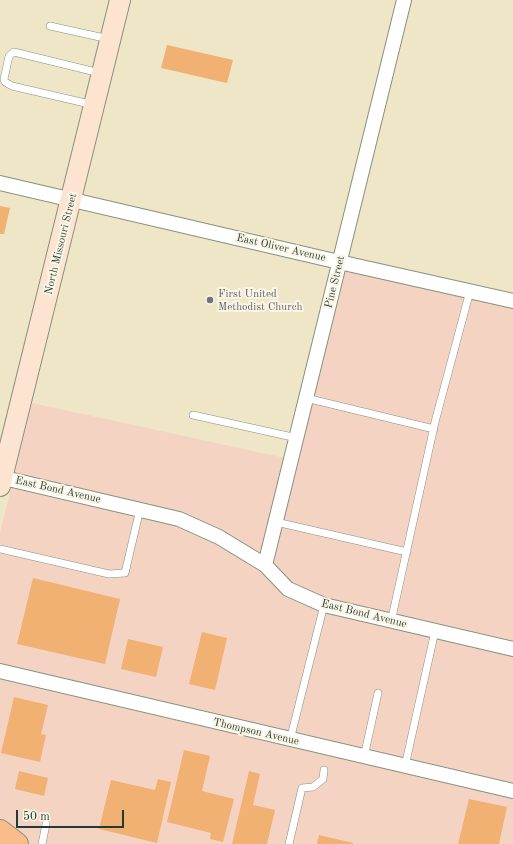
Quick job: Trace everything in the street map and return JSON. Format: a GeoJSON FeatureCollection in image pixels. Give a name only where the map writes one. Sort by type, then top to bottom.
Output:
{"type":"FeatureCollection","features":[{"type":"Feature","properties":{"kind":"main road","name":"North Missouri Street"},"geometry":{"type":"LineString","coordinates":[[1,480],[95,105],[118,0]]}},
{"type":"Feature","properties":{"kind":"main road"},"geometry":{"type":"LineString","coordinates":[[0,831],[17,844]]}},
{"type":"Feature","properties":{"kind":"street","name":"Pine Street"},"geometry":{"type":"LineString","coordinates":[[266,565],[404,0]]}},
{"type":"Feature","properties":{"kind":"street","name":"East Oliver Avenue"},"geometry":{"type":"LineString","coordinates":[[0,183],[513,301]]}},
{"type":"Feature","properties":{"kind":"street","name":"East Bond Avenue"},"geometry":{"type":"LineString","coordinates":[[1,480],[140,509],[180,519],[219,537],[266,565],[288,589],[324,605],[391,622],[513,649]]}},
{"type":"Feature","properties":{"kind":"street","name":"Thompson Avenue"},"geometry":{"type":"LineString","coordinates":[[0,672],[513,791]]}},
{"type":"Feature","properties":{"kind":"lane"},"geometry":{"type":"LineString","coordinates":[[50,26],[110,39]]}},
{"type":"Feature","properties":{"kind":"lane"},"geometry":{"type":"LineString","coordinates":[[95,105],[8,84],[4,79],[9,56],[14,52],[102,73]]}},
{"type":"Feature","properties":{"kind":"lane"},"geometry":{"type":"LineString","coordinates":[[391,622],[434,429],[470,291]]}},
{"type":"Feature","properties":{"kind":"lane"},"geometry":{"type":"LineString","coordinates":[[306,398],[434,429]]}},
{"type":"Feature","properties":{"kind":"lane"},"geometry":{"type":"LineString","coordinates":[[193,415],[297,438]]}},
{"type":"Feature","properties":{"kind":"lane"},"geometry":{"type":"LineString","coordinates":[[0,549],[109,574],[125,573],[140,509]]}},
{"type":"Feature","properties":{"kind":"lane"},"geometry":{"type":"LineString","coordinates":[[276,522],[407,552]]}},
{"type":"Feature","properties":{"kind":"lane"},"geometry":{"type":"LineString","coordinates":[[290,740],[324,605]]}},
{"type":"Feature","properties":{"kind":"lane"},"geometry":{"type":"LineString","coordinates":[[405,766],[435,631]]}},
{"type":"Feature","properties":{"kind":"lane"},"geometry":{"type":"LineString","coordinates":[[364,757],[378,693]]}},
{"type":"Feature","properties":{"kind":"lane"},"geometry":{"type":"LineString","coordinates":[[289,844],[302,788],[313,787],[323,779],[324,770]]}},
{"type":"Feature","properties":{"kind":"lane"},"geometry":{"type":"LineString","coordinates":[[42,844],[46,824]]}},
{"type":"Feature","properties":{"kind":"shaded area"},"geometry":{"type":"Polygon","coordinates":[[[338,267],[513,305],[513,844],[0,844],[0,533],[32,403],[299,461],[338,267]]]}},
{"type":"Feature","properties":{"kind":"building"},"geometry":{"type":"Polygon","coordinates":[[[167,45],[233,60],[227,83],[161,68],[167,45]]]}},
{"type":"Feature","properties":{"kind":"building"},"geometry":{"type":"Polygon","coordinates":[[[0,206],[10,208],[4,234],[0,234],[0,206]]]}},
{"type":"Feature","properties":{"kind":"building"},"geometry":{"type":"Polygon","coordinates":[[[33,578],[120,599],[105,664],[17,644],[33,578]]]}},
{"type":"Feature","properties":{"kind":"building"},"geometry":{"type":"Polygon","coordinates":[[[202,632],[227,638],[215,690],[189,684],[202,632]]]}},
{"type":"Feature","properties":{"kind":"building"},"geometry":{"type":"Polygon","coordinates":[[[128,639],[163,647],[156,677],[121,669],[128,639]]]}},
{"type":"Feature","properties":{"kind":"building"},"geometry":{"type":"Polygon","coordinates":[[[14,697],[48,705],[41,734],[46,735],[40,762],[1,753],[14,697]]]}},
{"type":"Feature","properties":{"kind":"building"},"geometry":{"type":"Polygon","coordinates":[[[184,750],[210,756],[202,791],[234,799],[223,842],[210,839],[211,833],[167,822],[184,750]]]}},
{"type":"Feature","properties":{"kind":"building"},"geometry":{"type":"Polygon","coordinates":[[[19,771],[48,778],[44,796],[15,789],[19,771]]]}},
{"type":"Feature","properties":{"kind":"building"},"geometry":{"type":"Polygon","coordinates":[[[249,771],[260,774],[253,805],[275,810],[267,844],[232,844],[249,771]]]}},
{"type":"Feature","properties":{"kind":"building"},"geometry":{"type":"Polygon","coordinates":[[[158,779],[171,782],[157,843],[99,829],[111,780],[155,790],[158,779]]]}},
{"type":"Feature","properties":{"kind":"building"},"geometry":{"type":"Polygon","coordinates":[[[469,799],[507,807],[499,844],[458,844],[469,799]]]}},
{"type":"Feature","properties":{"kind":"building"},"geometry":{"type":"Polygon","coordinates":[[[319,835],[353,843],[353,844],[317,844],[319,835]]]}},
{"type":"Feature","properties":{"kind":"place","name":"First United Methodist Church"},"geometry":{"type":"Point","coordinates":[210,300]}}]}
